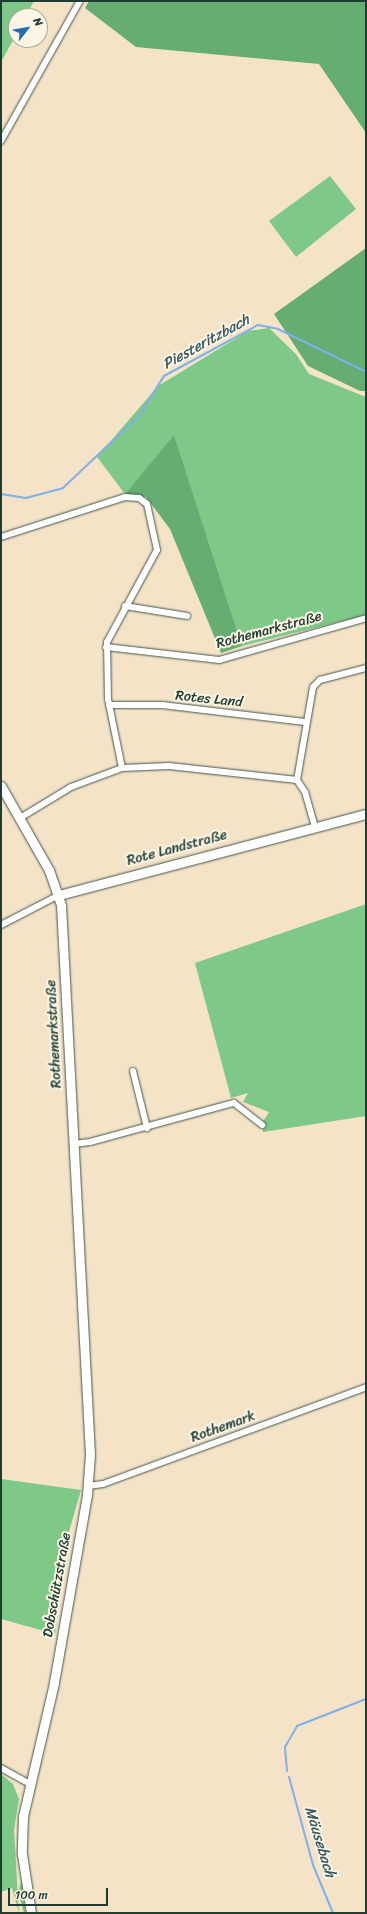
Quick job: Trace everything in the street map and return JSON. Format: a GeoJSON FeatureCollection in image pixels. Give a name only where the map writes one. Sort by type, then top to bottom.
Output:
{"type":"FeatureCollection","features":[{"type":"Feature","properties":{"kind":"street"},"geometry":{"type":"LineString","coordinates":[[1,141],[80,1]]}},
{"type":"Feature","properties":{"kind":"street"},"geometry":{"type":"LineString","coordinates":[[1,537],[125,497],[139,498],[147,504],[158,545],[110,631],[106,647],[109,705],[122,768]]}},
{"type":"Feature","properties":{"kind":"street"},"geometry":{"type":"LineString","coordinates":[[125,606],[187,616]]}},
{"type":"Feature","properties":{"kind":"street","name":"Rothemarkstraße"},"geometry":{"type":"LineString","coordinates":[[106,647],[219,660],[366,618]]}},
{"type":"Feature","properties":{"kind":"street"},"geometry":{"type":"LineString","coordinates":[[315,827],[306,792],[297,780],[306,722],[317,682],[366,668]]}},
{"type":"Feature","properties":{"kind":"street","name":"Rotes Land"},"geometry":{"type":"LineString","coordinates":[[109,705],[162,705],[306,722]]}},
{"type":"Feature","properties":{"kind":"street"},"geometry":{"type":"LineString","coordinates":[[20,818],[67,789],[122,768],[169,766],[297,780]]}},
{"type":"Feature","properties":{"kind":"street","name":"Rothemarkstraße"},"geometry":{"type":"LineString","coordinates":[[1,786],[20,818],[59,895],[80,1258]]}},
{"type":"Feature","properties":{"kind":"street","name":"Rote Landstraße"},"geometry":{"type":"LineString","coordinates":[[1,926],[59,895],[366,814]]}},
{"type":"Feature","properties":{"kind":"street"},"geometry":{"type":"LineString","coordinates":[[133,1071],[147,1128]]}},
{"type":"Feature","properties":{"kind":"street"},"geometry":{"type":"LineString","coordinates":[[74,1144],[147,1128],[234,1103],[262,1125]]}},
{"type":"Feature","properties":{"kind":"street","name":"Dobschützstraße"},"geometry":{"type":"LineString","coordinates":[[31,1913],[21,1839],[30,1784],[54,1683],[88,1486],[80,1258]]}},
{"type":"Feature","properties":{"kind":"street","name":"Rothemark"},"geometry":{"type":"LineString","coordinates":[[88,1486],[102,1484],[366,1387]]}},
{"type":"Feature","properties":{"kind":"street"},"geometry":{"type":"LineString","coordinates":[[1,1768],[30,1784]]}},
{"type":"Feature","properties":{"kind":"green space"},"geometry":{"type":"Polygon","coordinates":[[[1,1],[34,1],[30,8],[8,8],[9,48],[1,62],[1,1]]]}},
{"type":"Feature","properties":{"kind":"green space"},"geometry":{"type":"Polygon","coordinates":[[[89,1],[366,1],[366,133],[319,64],[136,47],[85,8],[89,1]]]}},
{"type":"Feature","properties":{"kind":"green space"},"geometry":{"type":"Polygon","coordinates":[[[330,176],[356,209],[296,257],[269,221],[330,176]]]}},
{"type":"Feature","properties":{"kind":"green space"},"geometry":{"type":"Polygon","coordinates":[[[366,248],[366,391],[360,391],[308,366],[274,314],[366,248]]]}},
{"type":"Feature","properties":{"kind":"green space"},"geometry":{"type":"Polygon","coordinates":[[[269,328],[296,354],[309,374],[366,397],[366,615],[242,646],[174,436],[125,494],[97,457],[158,386],[248,331],[269,328]]]}},
{"type":"Feature","properties":{"kind":"green space"},"geometry":{"type":"Polygon","coordinates":[[[174,435],[242,646],[221,653],[170,529],[146,497],[125,494],[174,435]]]}},
{"type":"Feature","properties":{"kind":"green space"},"geometry":{"type":"Polygon","coordinates":[[[366,904],[366,1116],[263,1132],[262,1123],[269,1112],[243,1102],[248,1093],[231,1098],[195,963],[366,904]]]}},
{"type":"Feature","properties":{"kind":"green space"},"geometry":{"type":"Polygon","coordinates":[[[1,1479],[81,1490],[68,1535],[55,1634],[1,1619],[1,1479]]]}},
{"type":"Feature","properties":{"kind":"green space"},"geometry":{"type":"Polygon","coordinates":[[[1,1774],[13,1784],[19,1799],[14,1830],[19,1913],[12,1888],[1,1892],[1,1774]]]}},
{"type":"Feature","properties":{"kind":"green space"},"geometry":{"type":"Polygon","coordinates":[[[22,1879],[25,1912],[24,1913],[18,1893],[22,1879]]]}},
{"type":"Feature","properties":{"kind":"waterway","name":"Piesteritzbach"},"geometry":{"type":"LineString","coordinates":[[1,494],[26,498],[63,488],[139,416],[164,376],[258,325],[278,329],[366,372]]}},
{"type":"Feature","properties":{"kind":"waterway","name":"Mäusebach"},"geometry":{"type":"LineString","coordinates":[[287,1771],[285,1747],[297,1726],[366,1699]]}},
{"type":"Feature","properties":{"kind":"waterway","name":"Mäusebach"},"geometry":{"type":"LineString","coordinates":[[289,1777],[313,1865],[333,1913]]}}]}
